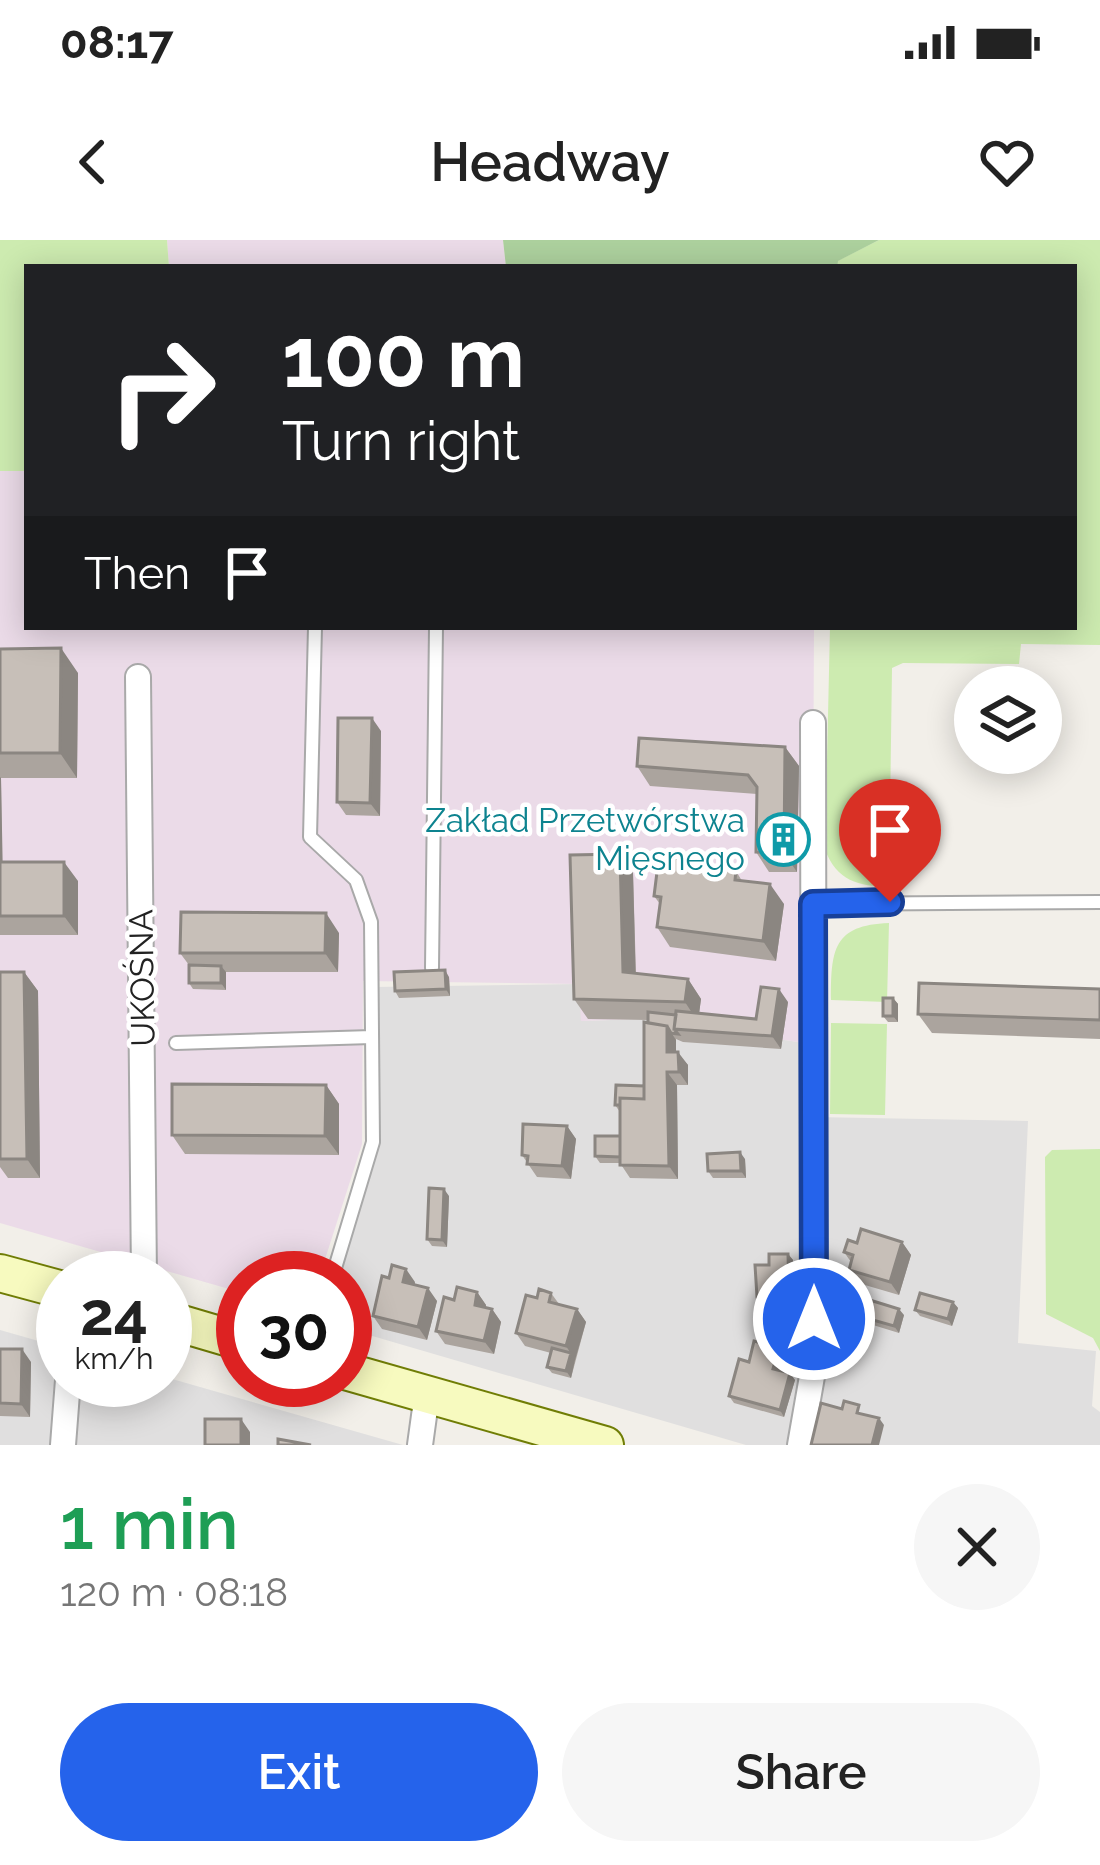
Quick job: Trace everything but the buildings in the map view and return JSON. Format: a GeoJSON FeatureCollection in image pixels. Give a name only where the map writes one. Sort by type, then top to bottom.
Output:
{"type":"FeatureCollection","features":[{"type":"Feature","properties":{"kind":"street","name":"UKOŚNA"},"geometry":{"type":"LineString","coordinates":[[138,677],[144,1251]]}},
{"type":"Feature","properties":{"kind":"street"},"geometry":{"type":"LineString","coordinates":[[800,1445],[814,1365],[813,723]]}},
{"type":"Feature","properties":{"kind":"street"},"geometry":{"type":"LineString","coordinates":[[0,1273],[36,1283]]}},
{"type":"Feature","properties":{"kind":"street"},"geometry":{"type":"LineString","coordinates":[[372,1378],[605,1445]]}},
{"type":"Feature","properties":{"kind":"street"},"geometry":{"type":"LineString","coordinates":[[420,1445],[427,1394]]}},
{"type":"Feature","properties":{"kind":"street"},"geometry":{"type":"LineString","coordinates":[[63,1445],[66,1407]]}},
{"type":"Feature","properties":{"kind":"lane"},"geometry":{"type":"LineString","coordinates":[[314,630],[310,837],[356,880],[371,922],[374,1142],[340,1251]]}},
{"type":"Feature","properties":{"kind":"lane"},"geometry":{"type":"LineString","coordinates":[[432,968],[436,630]]}},
{"type":"Feature","properties":{"kind":"lane"},"geometry":{"type":"LineString","coordinates":[[813,904],[1100,902]]}},
{"type":"Feature","properties":{"kind":"lane"},"geometry":{"type":"LineString","coordinates":[[176,1043],[372,1036]]}},
{"type":"Feature","properties":{"kind":"shaded area"},"geometry":{"type":"Polygon","coordinates":[[[167,240],[503,240],[506,264],[169,264],[167,240]]]}},
{"type":"Feature","properties":{"kind":"shaded area"},"geometry":{"type":"Polygon","coordinates":[[[0,471],[24,471],[24,630],[814,630],[812,1044],[640,1019],[581,1021],[579,984],[363,981],[362,1144],[328,1251],[216,1251],[216,1285],[192,1278],[192,1251],[97,1251],[0,1223],[0,471]]]}},
{"type":"Feature","properties":{"kind":"shaded area"},"geometry":{"type":"Polygon","coordinates":[[[580,984],[582,1021],[640,1019],[812,1044],[814,1117],[1028,1121],[1018,1343],[1096,1351],[1092,1406],[1100,1412],[1100,1445],[746,1445],[372,1336],[372,1251],[342,1251],[374,1144],[374,987],[580,984]]]}},
{"type":"Feature","properties":{"kind":"shaded area"},"geometry":{"type":"Polygon","coordinates":[[[0,1330],[36,1340],[36,1407],[192,1407],[192,1385],[216,1392],[216,1407],[270,1407],[403,1445],[0,1445],[0,1330]]]}},
{"type":"Feature","properties":{"kind":"green space"},"geometry":{"type":"Polygon","coordinates":[[[0,240],[167,240],[169,264],[24,264],[24,471],[0,471],[0,240]]]}},
{"type":"Feature","properties":{"kind":"green space"},"geometry":{"type":"Polygon","coordinates":[[[503,240],[879,240],[838,264],[506,264],[503,240]]]}},
{"type":"Feature","properties":{"kind":"green space"},"geometry":{"type":"Polygon","coordinates":[[[879,240],[1100,240],[1100,645],[1021,644],[1019,664],[903,663],[892,668],[889,887],[850,880],[835,868],[825,849],[830,630],[1077,630],[1077,264],[837,261],[879,240]]]}},
{"type":"Feature","properties":{"kind":"green space"},"geometry":{"type":"Polygon","coordinates":[[[889,923],[887,1002],[831,1000],[832,967],[839,944],[856,929],[889,923]]]}},
{"type":"Feature","properties":{"kind":"green space"},"geometry":{"type":"Polygon","coordinates":[[[831,1023],[887,1024],[885,1115],[830,1114],[831,1023]]]}},
{"type":"Feature","properties":{"kind":"green space"},"geometry":{"type":"Polygon","coordinates":[[[1100,1149],[1100,1351],[1093,1338],[1046,1314],[1045,1157],[1052,1150],[1100,1149]]]}},
{"type":"Feature","properties":{"kind":"place","name":"Zakład Przetwórstwa Mięsnego"},"geometry":{"type":"Point","coordinates":[784,839]}},
{"type":"Feature","properties":{"kind":"route"},"geometry":{"type":"LineString","coordinates":[[814,1319],[813,904],[890,902]]}}]}
